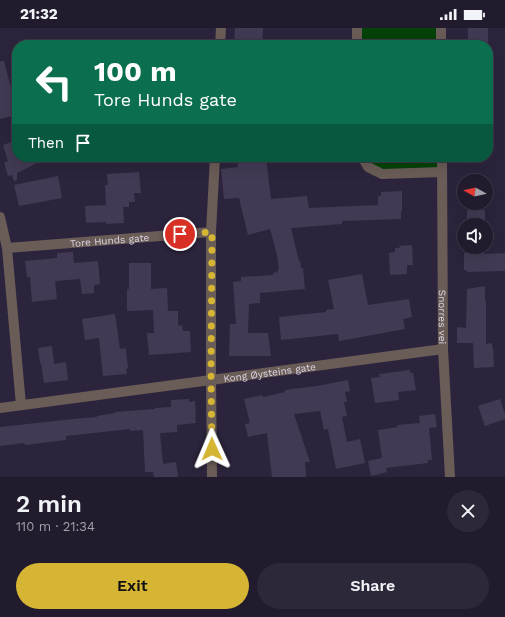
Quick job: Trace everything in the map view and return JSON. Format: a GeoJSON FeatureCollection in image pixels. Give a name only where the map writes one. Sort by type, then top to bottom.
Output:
{"type":"FeatureCollection","features":[{"type":"Feature","properties":{"kind":"street"},"geometry":{"type":"LineString","coordinates":[[220,40],[221,28]]}},
{"type":"Feature","properties":{"kind":"street"},"geometry":{"type":"LineString","coordinates":[[357,28],[357,40]]}},
{"type":"Feature","properties":{"kind":"street"},"geometry":{"type":"LineString","coordinates":[[441,28],[441,40]]}},
{"type":"Feature","properties":{"kind":"street"},"geometry":{"type":"LineString","coordinates":[[212,477],[212,232],[215,162]]}},
{"type":"Feature","properties":{"kind":"street"},"geometry":{"type":"LineString","coordinates":[[365,162],[368,167],[382,174],[442,172]]}},
{"type":"Feature","properties":{"kind":"street","name":"Snorres vei"},"geometry":{"type":"LineString","coordinates":[[442,162],[444,348],[450,477]]}},
{"type":"Feature","properties":{"kind":"street"},"geometry":{"type":"LineString","coordinates":[[0,217],[8,248],[21,405]]}},
{"type":"Feature","properties":{"kind":"street","name":"Tore Hunds gate"},"geometry":{"type":"LineString","coordinates":[[8,248],[212,232]]}},
{"type":"Feature","properties":{"kind":"street","name":"Kong Øysteins gate"},"geometry":{"type":"LineString","coordinates":[[0,408],[444,348]]}},
{"type":"Feature","properties":{"kind":"green space"},"geometry":{"type":"Polygon","coordinates":[[[357,28],[441,28],[441,40],[357,40],[357,28]]]}},
{"type":"Feature","properties":{"kind":"green space"},"geometry":{"type":"Polygon","coordinates":[[[368,162],[442,162],[442,172],[382,174],[368,162]]]}},
{"type":"Feature","properties":{"kind":"building"},"geometry":{"type":"Polygon","coordinates":[[[235,28],[263,28],[262,40],[234,40],[235,28]]]}},
{"type":"Feature","properties":{"kind":"building"},"geometry":{"type":"Polygon","coordinates":[[[468,28],[488,28],[488,40],[468,40],[468,28]]]}},
{"type":"Feature","properties":{"kind":"building"},"geometry":{"type":"Polygon","coordinates":[[[0,61],[4,61],[12,88],[12,116],[0,119],[0,61]]]}},
{"type":"Feature","properties":{"kind":"building"},"geometry":{"type":"Polygon","coordinates":[[[12,142],[12,162],[39,162],[17,173],[17,180],[14,181],[12,175],[8,176],[4,163],[8,161],[3,145],[12,142]]]}},
{"type":"Feature","properties":{"kind":"building"},"geometry":{"type":"Polygon","coordinates":[[[238,162],[267,162],[271,199],[307,196],[309,208],[378,205],[378,196],[381,196],[381,192],[402,191],[401,219],[342,221],[342,224],[291,228],[301,268],[303,268],[305,289],[260,293],[260,303],[249,304],[248,333],[268,333],[271,356],[229,356],[230,324],[236,324],[233,282],[241,281],[241,277],[273,275],[273,273],[278,272],[277,270],[279,270],[277,255],[270,229],[248,235],[239,198],[224,199],[221,169],[238,167],[238,162]]]}},
{"type":"Feature","properties":{"kind":"building"},"geometry":{"type":"Polygon","coordinates":[[[139,172],[141,193],[134,193],[135,202],[129,202],[129,207],[123,207],[124,223],[86,223],[85,206],[106,205],[105,185],[108,185],[107,174],[139,172]]]}},
{"type":"Feature","properties":{"kind":"building"},"geometry":{"type":"Polygon","coordinates":[[[58,176],[62,198],[19,206],[14,185],[58,176]]]}},
{"type":"Feature","properties":{"kind":"building"},"geometry":{"type":"Polygon","coordinates":[[[467,210],[485,210],[485,218],[467,218],[467,210]]]}},
{"type":"Feature","properties":{"kind":"building"},"geometry":{"type":"Polygon","coordinates":[[[412,245],[413,265],[407,265],[407,274],[390,275],[389,253],[395,252],[395,248],[400,248],[399,246],[412,245]]]}},
{"type":"Feature","properties":{"kind":"building"},"geometry":{"type":"Polygon","coordinates":[[[73,252],[74,263],[98,261],[100,284],[94,285],[94,293],[82,294],[80,279],[55,281],[57,299],[32,302],[30,277],[27,277],[25,261],[57,258],[57,253],[73,252]]]}},
{"type":"Feature","properties":{"kind":"building"},"geometry":{"type":"Polygon","coordinates":[[[505,253],[505,271],[467,272],[467,270],[464,270],[464,254],[505,253]]]}},
{"type":"Feature","properties":{"kind":"building"},"geometry":{"type":"Polygon","coordinates":[[[129,263],[151,263],[151,289],[167,288],[168,311],[178,311],[178,326],[182,325],[183,331],[190,331],[191,352],[149,355],[147,333],[154,333],[153,310],[127,311],[129,263]]]}},
{"type":"Feature","properties":{"kind":"building"},"geometry":{"type":"Polygon","coordinates":[[[362,274],[368,305],[409,299],[412,317],[403,319],[405,329],[339,341],[338,334],[281,340],[279,317],[326,312],[326,310],[334,309],[328,280],[362,274]]]}},
{"type":"Feature","properties":{"kind":"building"},"geometry":{"type":"Polygon","coordinates":[[[485,286],[486,344],[492,343],[494,367],[474,368],[473,343],[457,343],[457,327],[466,328],[467,289],[485,286]]]}},
{"type":"Feature","properties":{"kind":"building"},"geometry":{"type":"Polygon","coordinates":[[[115,314],[120,349],[125,348],[126,350],[128,368],[126,369],[127,374],[103,376],[99,338],[85,340],[82,319],[115,314]]]}},
{"type":"Feature","properties":{"kind":"building"},"geometry":{"type":"Polygon","coordinates":[[[52,346],[54,364],[66,362],[68,380],[44,383],[38,348],[52,346]]]}},
{"type":"Feature","properties":{"kind":"building"},"geometry":{"type":"Polygon","coordinates":[[[410,370],[410,373],[413,373],[416,390],[398,392],[399,400],[375,403],[371,378],[380,377],[379,374],[410,370]]]}},
{"type":"Feature","properties":{"kind":"building"},"geometry":{"type":"Polygon","coordinates":[[[348,380],[350,391],[345,392],[347,402],[344,402],[347,416],[342,417],[347,442],[360,439],[365,463],[336,469],[328,429],[324,430],[320,411],[294,414],[310,462],[305,462],[306,477],[272,477],[267,433],[248,437],[245,424],[250,423],[244,399],[262,395],[263,397],[285,392],[285,390],[348,380]]]}},
{"type":"Feature","properties":{"kind":"building"},"geometry":{"type":"Polygon","coordinates":[[[189,399],[189,402],[195,401],[196,423],[177,425],[177,432],[160,433],[163,464],[176,462],[178,477],[154,477],[153,472],[145,472],[143,430],[130,431],[130,429],[66,436],[66,440],[25,445],[24,443],[0,446],[0,427],[97,417],[115,412],[171,407],[171,400],[189,399]]]}},
{"type":"Feature","properties":{"kind":"building"},"geometry":{"type":"Polygon","coordinates":[[[500,399],[505,414],[505,419],[485,426],[478,406],[500,399]]]}},
{"type":"Feature","properties":{"kind":"building"},"geometry":{"type":"Polygon","coordinates":[[[435,414],[437,427],[429,428],[432,460],[428,460],[428,463],[386,468],[387,472],[371,476],[368,461],[382,458],[378,430],[398,427],[397,425],[420,423],[419,416],[435,414]]]}},
{"type":"Feature","properties":{"kind":"route"},"geometry":{"type":"LineString","coordinates":[[180,234],[212,232],[212,449]]}}]}
